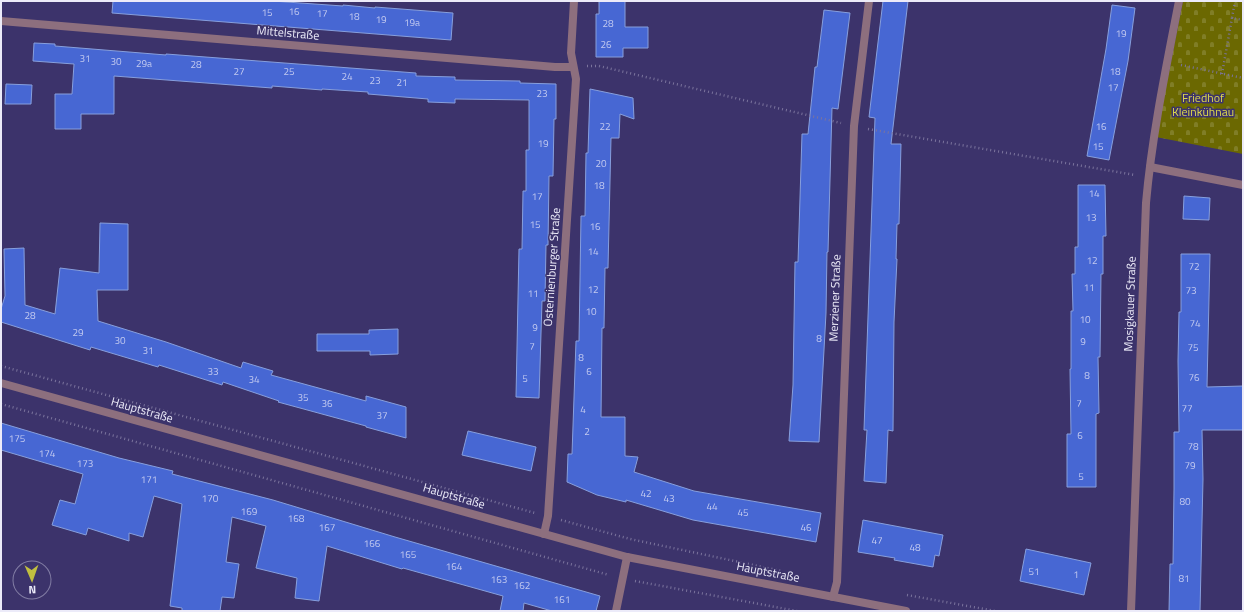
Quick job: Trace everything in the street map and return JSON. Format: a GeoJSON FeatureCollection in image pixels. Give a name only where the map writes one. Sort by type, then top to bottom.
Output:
{"type":"FeatureCollection","features":[{"type":"Feature","properties":{"kind":"street","name":"Osternienburger Straße"},"geometry":{"type":"LineString","coordinates":[[544,534],[548,516],[576,79],[572,67],[571,53],[574,1]]}},
{"type":"Feature","properties":{"kind":"street","name":"Merziener Straße"},"geometry":{"type":"LineString","coordinates":[[833,597],[837,582],[854,126],[869,1]]}},
{"type":"Feature","properties":{"kind":"street","name":"Mosigkauer Straße"},"geometry":{"type":"LineString","coordinates":[[1131,611],[1146,203],[1150,167],[1167,61],[1179,1]]}},
{"type":"Feature","properties":{"kind":"street","name":"Mittelstraße"},"geometry":{"type":"LineString","coordinates":[[1,21],[554,67],[572,67]]}},
{"type":"Feature","properties":{"kind":"street"},"geometry":{"type":"LineString","coordinates":[[1150,167],[1243,185]]}},
{"type":"Feature","properties":{"kind":"street","name":"Hauptstraße"},"geometry":{"type":"LineString","coordinates":[[1,383],[627,557],[906,611]]}},
{"type":"Feature","properties":{"kind":"street"},"geometry":{"type":"LineString","coordinates":[[616,611],[627,557]]}},
{"type":"Feature","properties":{"kind":"path"},"geometry":{"type":"LineString","coordinates":[[1222,74],[1235,1]]}},
{"type":"Feature","properties":{"kind":"path"},"geometry":{"type":"LineString","coordinates":[[1232,18],[1243,20]]}},
{"type":"Feature","properties":{"kind":"path"},"geometry":{"type":"LineString","coordinates":[[1167,61],[1243,78]]}},
{"type":"Feature","properties":{"kind":"path"},"geometry":{"type":"LineString","coordinates":[[1,366],[630,539],[783,571]]}},
{"type":"Feature","properties":{"kind":"path"},"geometry":{"type":"LineString","coordinates":[[1,404],[622,578],[797,611]]}},
{"type":"Feature","properties":{"kind":"path"},"geometry":{"type":"LineString","coordinates":[[905,594],[995,611]]}},
{"type":"Feature","properties":{"kind":"green space","name":"Friedhof Kleinkühnau"},"geometry":{"type":"Polygon","coordinates":[[[1183,1],[1243,1],[1243,154],[1156,137],[1183,1]]]}},
{"type":"Feature","properties":{"kind":"building"},"geometry":{"type":"Polygon","coordinates":[[[113,1],[272,1],[453,13],[451,40],[112,13],[113,1]]]}},
{"type":"Feature","properties":{"kind":"building"},"geometry":{"type":"Polygon","coordinates":[[[599,1],[625,1],[625,27],[648,27],[648,48],[623,48],[623,57],[596,57],[596,14],[599,14],[599,1]]]}},
{"type":"Feature","properties":{"kind":"building"},"geometry":{"type":"Polygon","coordinates":[[[883,1],[908,1],[891,144],[901,144],[894,322],[893,431],[888,430],[886,483],[864,481],[867,430],[864,430],[875,118],[869,117],[883,1]]]}},
{"type":"Feature","properties":{"kind":"building"},"geometry":{"type":"Polygon","coordinates":[[[1112,5],[1135,8],[1128,61],[1109,160],[1087,156],[1106,49],[1112,5]]]}},
{"type":"Feature","properties":{"kind":"building"},"geometry":{"type":"Polygon","coordinates":[[[824,10],[850,13],[838,109],[832,108],[826,313],[819,442],[789,441],[793,385],[795,262],[798,262],[802,134],[808,134],[815,67],[817,67],[824,10]]]}},
{"type":"Feature","properties":{"kind":"building"},"geometry":{"type":"Polygon","coordinates":[[[34,43],[166,55],[416,73],[416,76],[455,77],[455,80],[520,81],[520,83],[556,84],[553,176],[549,176],[548,245],[546,245],[545,301],[542,301],[539,398],[516,397],[519,249],[522,249],[523,191],[526,191],[526,150],[529,150],[529,100],[455,99],[455,103],[428,102],[428,99],[368,94],[368,92],[272,86],[272,88],[114,76],[114,114],[81,114],[81,129],[55,129],[55,94],[72,94],[74,64],[33,61],[34,43]]]}},
{"type":"Feature","properties":{"kind":"building"},"geometry":{"type":"Polygon","coordinates":[[[6,84],[32,85],[31,104],[5,104],[6,84]]]}},
{"type":"Feature","properties":{"kind":"building"},"geometry":{"type":"Polygon","coordinates":[[[590,89],[633,98],[634,119],[620,114],[619,138],[611,138],[608,268],[605,268],[604,328],[602,328],[601,417],[625,417],[625,456],[638,457],[634,472],[694,491],[821,513],[816,542],[693,520],[626,500],[626,502],[597,495],[567,482],[568,454],[572,454],[576,341],[579,341],[581,216],[585,216],[586,153],[588,153],[590,89]]]}},
{"type":"Feature","properties":{"kind":"building"},"geometry":{"type":"Polygon","coordinates":[[[1078,185],[1105,185],[1106,236],[1103,236],[1103,274],[1101,274],[1100,357],[1098,357],[1099,413],[1096,414],[1096,487],[1067,487],[1067,434],[1071,434],[1070,369],[1071,311],[1073,311],[1072,274],[1075,274],[1075,247],[1078,247],[1078,185]]]}},
{"type":"Feature","properties":{"kind":"building"},"geometry":{"type":"Polygon","coordinates":[[[1184,196],[1210,198],[1209,220],[1183,219],[1184,196]]]}},
{"type":"Feature","properties":{"kind":"building"},"geometry":{"type":"Polygon","coordinates":[[[100,223],[128,224],[128,290],[97,290],[98,321],[166,342],[241,368],[243,362],[273,371],[271,375],[366,401],[366,396],[406,407],[406,438],[278,402],[279,401],[223,382],[222,385],[159,365],[158,367],[91,347],[90,350],[1,322],[1,309],[5,296],[4,249],[24,248],[25,305],[55,314],[60,268],[99,273],[100,223]]]}},
{"type":"Feature","properties":{"kind":"building"},"geometry":{"type":"Polygon","coordinates":[[[1181,254],[1210,254],[1207,387],[1243,386],[1243,430],[1202,430],[1203,479],[1200,611],[1169,611],[1170,564],[1173,564],[1174,432],[1179,432],[1178,361],[1179,312],[1181,312],[1181,254]]]}},
{"type":"Feature","properties":{"kind":"building"},"geometry":{"type":"Polygon","coordinates":[[[398,329],[398,354],[370,355],[370,351],[317,351],[317,334],[369,334],[369,330],[398,329]]]}},
{"type":"Feature","properties":{"kind":"building"},"geometry":{"type":"Polygon","coordinates":[[[1,423],[119,458],[173,471],[172,474],[273,500],[600,596],[596,611],[552,611],[524,603],[523,611],[500,611],[503,596],[403,568],[402,569],[327,546],[319,601],[295,598],[297,578],[256,568],[266,526],[232,517],[226,562],[239,564],[234,598],[222,597],[220,611],[182,611],[182,608],[170,606],[182,504],[154,496],[143,537],[129,533],[129,541],[88,528],[86,535],[52,525],[60,500],[75,504],[83,474],[1,450],[1,423]]]}},
{"type":"Feature","properties":{"kind":"building"},"geometry":{"type":"Polygon","coordinates":[[[468,431],[536,447],[531,471],[462,455],[468,431]]]}},
{"type":"Feature","properties":{"kind":"building"},"geometry":{"type":"Polygon","coordinates":[[[863,520],[943,535],[939,556],[935,555],[933,567],[894,560],[895,558],[858,552],[863,520]]]}},
{"type":"Feature","properties":{"kind":"building"},"geometry":{"type":"Polygon","coordinates":[[[1026,549],[1091,563],[1084,595],[1020,581],[1026,549]]]}}]}
